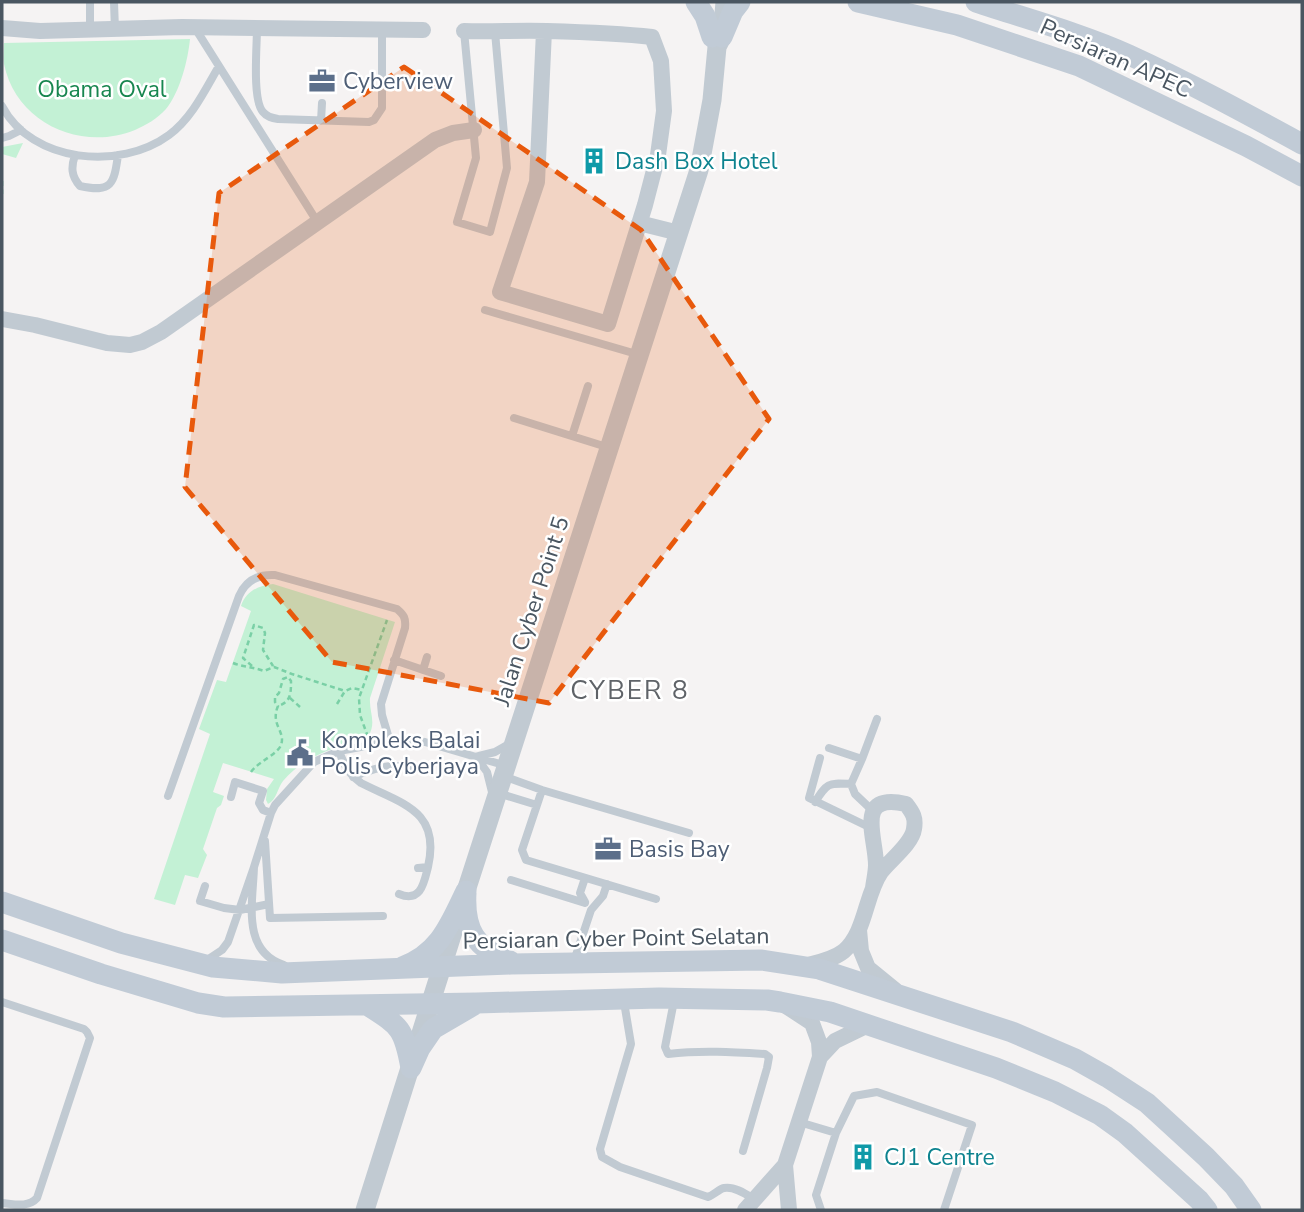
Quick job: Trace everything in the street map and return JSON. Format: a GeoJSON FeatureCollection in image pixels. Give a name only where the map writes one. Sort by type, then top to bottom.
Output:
{"type":"FeatureCollection","features":[{"type":"Feature","properties":{"kind":"main road"},"geometry":{"type":"LineString","coordinates":[[695,2],[717,40]]}},
{"type":"Feature","properties":{"kind":"main road"},"geometry":{"type":"LineString","coordinates":[[717,40],[740,2]]}},
{"type":"Feature","properties":{"kind":"main road","name":"Persiaran APEC"},"geometry":{"type":"LineString","coordinates":[[858,2],[957,25],[1079,66],[1246,146],[1302,176]]}},
{"type":"Feature","properties":{"kind":"main road","name":"Persiaran APEC"},"geometry":{"type":"LineString","coordinates":[[976,2],[1128,55],[1302,144]]}},
{"type":"Feature","properties":{"kind":"main road"},"geometry":{"type":"LineString","coordinates":[[466,891],[465,911],[474,936],[485,950],[517,964]]}},
{"type":"Feature","properties":{"kind":"main road"},"geometry":{"type":"LineString","coordinates":[[395,969],[412,963],[433,949],[446,932],[466,891]]}},
{"type":"Feature","properties":{"kind":"main road","name":"Persiaran Cyber Point Selatan"},"geometry":{"type":"LineString","coordinates":[[2,902],[121,943],[198,964],[282,973],[517,964],[762,960],[806,966],[1012,1032],[1075,1059],[1147,1103],[1206,1157],[1234,1186],[1251,1210]]}},
{"type":"Feature","properties":{"kind":"main road"},"geometry":{"type":"LineString","coordinates":[[2,940],[101,974],[198,1003],[224,1007],[674,998],[767,1000],[830,1012],[996,1068],[1055,1092],[1100,1115],[1125,1132],[1207,1210]]}},
{"type":"Feature","properties":{"kind":"main road"},"geometry":{"type":"LineString","coordinates":[[411,1068],[433,1029],[477,1003]]}},
{"type":"Feature","properties":{"kind":"main road"},"geometry":{"type":"LineString","coordinates":[[368,1005],[397,1025],[404,1037],[411,1068]]}},
{"type":"Feature","properties":{"kind":"street","name":"Jalan Cyber Point 5"},"geometry":{"type":"LineString","coordinates":[[712,2],[717,40]]}},
{"type":"Feature","properties":{"kind":"street","name":"Jalan Cyber Point 5"},"geometry":{"type":"LineString","coordinates":[[367,1210],[466,891],[699,170],[712,100],[717,40],[725,2]]}},
{"type":"Feature","properties":{"kind":"street"},"geometry":{"type":"LineString","coordinates":[[2,28],[40,31],[195,28],[423,30]]}},
{"type":"Feature","properties":{"kind":"street"},"geometry":{"type":"LineString","coordinates":[[464,32],[544,31],[652,37],[661,61],[664,111],[658,155],[608,324],[500,292],[537,182],[544,31]]}},
{"type":"Feature","properties":{"kind":"street"},"geometry":{"type":"LineString","coordinates":[[2,319],[107,343],[130,345],[142,342],[161,332],[435,141],[474,130]]}},
{"type":"Feature","properties":{"kind":"street"},"geometry":{"type":"LineString","coordinates":[[639,223],[679,233]]}},
{"type":"Feature","properties":{"kind":"street"},"geometry":{"type":"LineString","coordinates":[[806,966],[825,961],[844,951],[859,930],[881,873],[914,831],[915,816],[906,804],[892,801],[878,806],[872,820],[876,864],[873,888]]}},
{"type":"Feature","properties":{"kind":"street"},"geometry":{"type":"LineString","coordinates":[[859,930],[861,951],[868,968],[900,995]]}},
{"type":"Feature","properties":{"kind":"street"},"geometry":{"type":"LineString","coordinates":[[780,1002],[812,1023],[819,1042],[820,1057],[785,1165],[789,1210]]}},
{"type":"Feature","properties":{"kind":"street"},"geometry":{"type":"LineString","coordinates":[[820,1057],[835,1041],[867,1025]]}},
{"type":"Feature","properties":{"kind":"street"},"geometry":{"type":"LineString","coordinates":[[750,1205],[785,1165]]}},
{"type":"Feature","properties":{"kind":"lane"},"geometry":{"type":"LineString","coordinates":[[90,2],[90,31]]}},
{"type":"Feature","properties":{"kind":"lane"},"geometry":{"type":"LineString","coordinates":[[114,2],[115,30]]}},
{"type":"Feature","properties":{"kind":"lane"},"geometry":{"type":"LineString","coordinates":[[195,28],[317,223]]}},
{"type":"Feature","properties":{"kind":"lane"},"geometry":{"type":"LineString","coordinates":[[257,28],[257,94],[261,111],[278,119],[369,122],[374,120],[382,108],[382,30]]}},
{"type":"Feature","properties":{"kind":"lane"},"geometry":{"type":"LineString","coordinates":[[464,32],[476,158],[457,222],[490,232],[507,168],[495,33]]}},
{"type":"Feature","properties":{"kind":"lane"},"geometry":{"type":"LineString","coordinates":[[2,106],[13,123],[42,144],[75,155],[118,155],[149,147],[169,135],[183,122],[219,66]]}},
{"type":"Feature","properties":{"kind":"lane"},"geometry":{"type":"LineString","coordinates":[[321,121],[322,103]]}},
{"type":"Feature","properties":{"kind":"lane"},"geometry":{"type":"LineString","coordinates":[[2,138],[21,130]]}},
{"type":"Feature","properties":{"kind":"lane"},"geometry":{"type":"LineString","coordinates":[[75,155],[72,173],[75,181],[80,186],[103,188],[111,184],[114,178],[118,155]]}},
{"type":"Feature","properties":{"kind":"lane"},"geometry":{"type":"LineString","coordinates":[[485,310],[640,355]]}},
{"type":"Feature","properties":{"kind":"lane"},"geometry":{"type":"LineString","coordinates":[[572,436],[588,386]]}},
{"type":"Feature","properties":{"kind":"lane"},"geometry":{"type":"LineString","coordinates":[[514,418],[610,449]]}},
{"type":"Feature","properties":{"kind":"lane"},"geometry":{"type":"LineString","coordinates":[[168,796],[239,596],[242,589],[256,577],[275,575],[397,608],[404,614],[406,621],[381,704],[390,742]]}},
{"type":"Feature","properties":{"kind":"lane"},"geometry":{"type":"LineString","coordinates":[[423,670],[427,657]]}},
{"type":"Feature","properties":{"kind":"lane"},"geometry":{"type":"LineString","coordinates":[[394,660],[441,676]]}},
{"type":"Feature","properties":{"kind":"lane"},"geometry":{"type":"LineString","coordinates":[[872,820],[851,783],[877,719]]}},
{"type":"Feature","properties":{"kind":"lane"},"geometry":{"type":"LineString","coordinates":[[198,964],[222,950],[233,930],[271,813],[314,762],[340,751],[407,740],[425,742],[476,757],[503,749],[516,736]]}},
{"type":"Feature","properties":{"kind":"lane"},"geometry":{"type":"LineString","coordinates":[[830,748],[862,759]]}},
{"type":"Feature","properties":{"kind":"lane"},"geometry":{"type":"LineString","coordinates":[[340,751],[347,771],[361,783],[413,809],[427,826],[431,852],[423,887],[418,894],[409,897],[399,894]]}},
{"type":"Feature","properties":{"kind":"lane"},"geometry":{"type":"LineString","coordinates":[[476,757],[490,781],[537,805]]}},
{"type":"Feature","properties":{"kind":"lane"},"geometry":{"type":"LineString","coordinates":[[476,757],[500,785],[542,790],[689,833]]}},
{"type":"Feature","properties":{"kind":"lane"},"geometry":{"type":"LineString","coordinates":[[820,758],[809,798],[872,820]]}},
{"type":"Feature","properties":{"kind":"lane"},"geometry":{"type":"LineString","coordinates":[[354,777],[385,765],[427,769]]}},
{"type":"Feature","properties":{"kind":"lane"},"geometry":{"type":"LineString","coordinates":[[231,797],[235,782],[263,791],[259,803],[263,810],[271,813]]}},
{"type":"Feature","properties":{"kind":"lane"},"geometry":{"type":"LineString","coordinates":[[816,802],[826,786],[833,783],[851,783]]}},
{"type":"Feature","properties":{"kind":"lane"},"geometry":{"type":"LineString","coordinates":[[542,790],[522,850],[526,860],[656,899]]}},
{"type":"Feature","properties":{"kind":"lane"},"geometry":{"type":"LineString","coordinates":[[264,835],[270,918],[383,916]]}},
{"type":"Feature","properties":{"kind":"lane"},"geometry":{"type":"LineString","coordinates":[[254,867],[253,931],[261,950],[276,963],[305,972]]}},
{"type":"Feature","properties":{"kind":"lane"},"geometry":{"type":"LineString","coordinates":[[418,868],[428,867]]}},
{"type":"Feature","properties":{"kind":"lane"},"geometry":{"type":"LineString","coordinates":[[584,878],[580,893],[588,906]]}},
{"type":"Feature","properties":{"kind":"lane"},"geometry":{"type":"LineString","coordinates":[[511,880],[588,906]]}},
{"type":"Feature","properties":{"kind":"lane"},"geometry":{"type":"LineString","coordinates":[[573,964],[588,906],[603,896],[607,884]]}},
{"type":"Feature","properties":{"kind":"lane"},"geometry":{"type":"LineString","coordinates":[[205,886],[200,901],[224,908],[240,910],[269,904]]}},
{"type":"Feature","properties":{"kind":"lane"},"geometry":{"type":"LineString","coordinates":[[674,998],[665,1047],[667,1054],[703,1051],[765,1054],[769,1057],[743,1151]]}},
{"type":"Feature","properties":{"kind":"lane"},"geometry":{"type":"LineString","coordinates":[[624,999],[631,1044],[600,1149],[602,1157],[620,1167],[708,1197],[713,1197],[722,1188],[737,1190],[750,1205]]}},
{"type":"Feature","properties":{"kind":"lane"},"geometry":{"type":"LineString","coordinates":[[2,1002],[83,1029],[88,1032],[90,1038],[37,1198],[26,1205],[2,1203]]}},
{"type":"Feature","properties":{"kind":"lane"},"geometry":{"type":"LineString","coordinates":[[821,1210],[816,1195],[836,1133],[854,1096],[877,1092],[972,1125],[944,1210]]}},
{"type":"Feature","properties":{"kind":"lane"},"geometry":{"type":"LineString","coordinates":[[799,1122],[836,1133]]}},
{"type":"Feature","properties":{"kind":"path"},"geometry":{"type":"LineString","coordinates":[[2,181],[2,194]]}},
{"type":"Feature","properties":{"kind":"path"},"geometry":{"type":"LineString","coordinates":[[368,737],[359,707],[362,690],[387,620]]}},
{"type":"Feature","properties":{"kind":"path"},"geometry":{"type":"LineString","coordinates":[[251,667],[243,658],[254,625],[263,628],[263,650],[274,667],[289,675],[345,691]]}},
{"type":"Feature","properties":{"kind":"path"},"geometry":{"type":"LineString","coordinates":[[233,663],[264,671],[274,667]]}},
{"type":"Feature","properties":{"kind":"path"},"geometry":{"type":"LineString","coordinates":[[278,706],[285,704],[290,698],[289,675]]}},
{"type":"Feature","properties":{"kind":"path"},"geometry":{"type":"LineString","coordinates":[[251,772],[257,764],[281,746],[282,738],[274,719],[278,706],[275,697],[283,679],[289,675]]}},
{"type":"Feature","properties":{"kind":"path"},"geometry":{"type":"LineString","coordinates":[[337,704],[345,691],[352,688],[362,690]]}},
{"type":"Feature","properties":{"kind":"path"},"geometry":{"type":"LineString","coordinates":[[290,698],[300,707]]}},
{"type":"Feature","properties":{"kind":"highlighted area"},"geometry":{"type":"Polygon","coordinates":[[[404,67],[641,230],[769,419],[549,703],[332,662],[185,487],[219,193],[404,67]]]}},
{"type":"Feature","properties":{"kind":"green space","name":"Obama Oval"},"geometry":{"type":"Polygon","coordinates":[[[190,39],[182,76],[166,109],[143,126],[114,136],[73,134],[36,117],[11,85],[4,64],[4,43],[190,39]]]}},
{"type":"Feature","properties":{"kind":"green space"},"geometry":{"type":"Polygon","coordinates":[[[23,143],[16,158],[2,154],[2,147],[23,143]]]}},
{"type":"Feature","properties":{"kind":"green space"},"geometry":{"type":"Polygon","coordinates":[[[273,584],[395,622],[370,698],[371,732],[368,737],[311,758],[283,781],[268,804],[267,789],[274,779],[223,763],[213,792],[224,796],[203,849],[207,855],[198,878],[185,875],[175,905],[154,899],[210,734],[199,729],[217,680],[226,682],[251,611],[241,606],[253,590],[273,584]]]}},
{"type":"Feature","properties":{"kind":"place","name":"Cyberview"},"geometry":{"type":"Point","coordinates":[322,81]}},
{"type":"Feature","properties":{"kind":"place","name":"Dash Box Hotel"},"geometry":{"type":"Point","coordinates":[594,161]}},
{"type":"Feature","properties":{"kind":"place","name":"Kompleks Balai Polis Cyberjaya"},"geometry":{"type":"Point","coordinates":[300,753]}},
{"type":"Feature","properties":{"kind":"place","name":"Basis Bay"},"geometry":{"type":"Point","coordinates":[608,849]}},
{"type":"Feature","properties":{"kind":"place","name":"CJ1 Centre"},"geometry":{"type":"Point","coordinates":[863,1157]}},
{"type":"Feature","properties":{"kind":"district","name":"CYBER 8"},"geometry":{"type":"Point","coordinates":[630,690]}}]}
